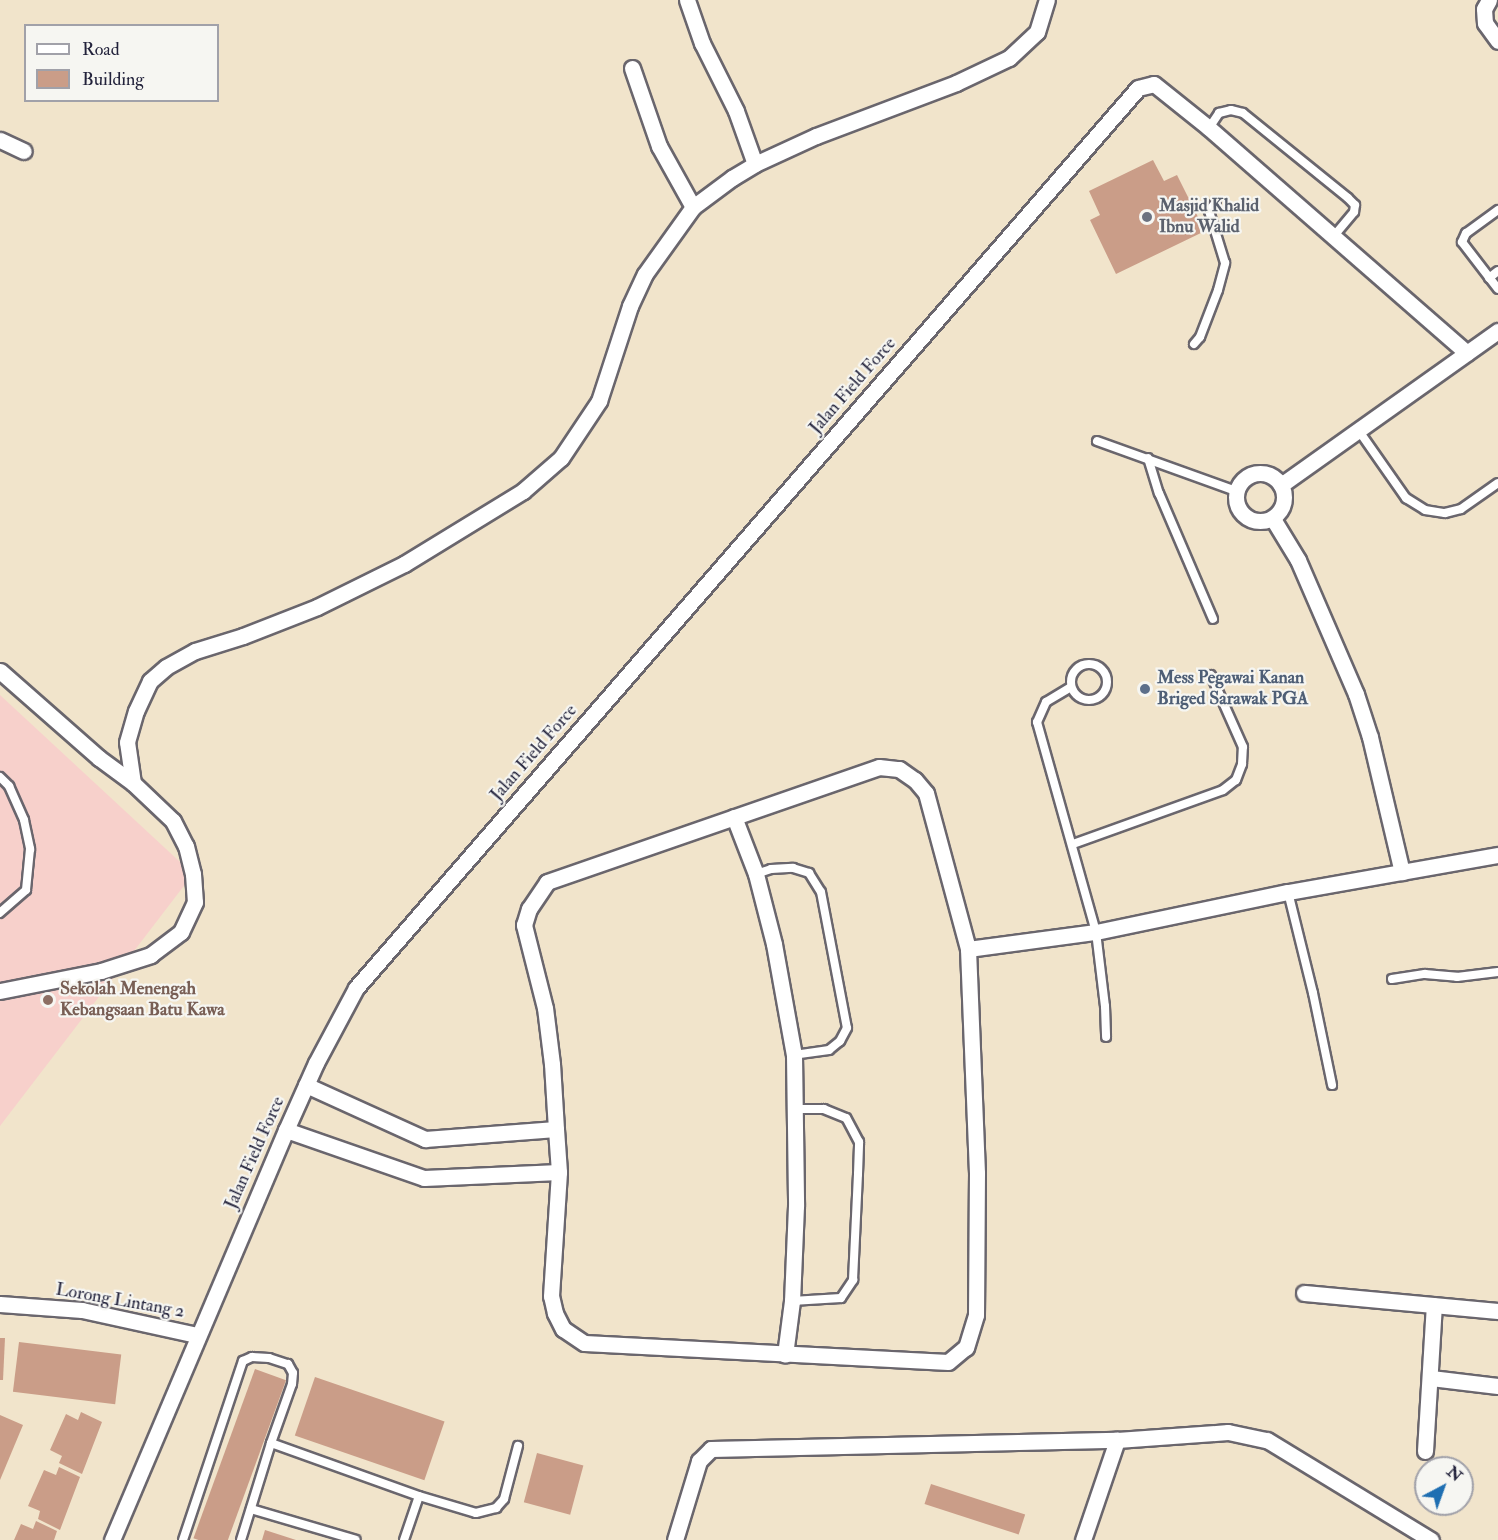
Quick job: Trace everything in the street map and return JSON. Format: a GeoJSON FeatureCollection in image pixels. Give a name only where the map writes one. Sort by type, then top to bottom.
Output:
{"type":"FeatureCollection","features":[{"type":"Feature","properties":{"kind":"street"},"geometry":{"type":"LineString","coordinates":[[687,0],[702,43],[736,111],[755,164]]}},
{"type":"Feature","properties":{"kind":"street"},"geometry":{"type":"LineString","coordinates":[[133,783],[127,742],[136,711],[150,681],[166,667],[195,651],[243,636],[317,607],[404,564],[523,491],[561,458],[599,401],[630,306],[645,274],[693,207],[755,164],[816,136],[956,83],[1009,58],[1037,32],[1047,0]]}},
{"type":"Feature","properties":{"kind":"street"},"geometry":{"type":"LineString","coordinates":[[1489,0],[1484,9],[1485,23],[1498,41]]}},
{"type":"Feature","properties":{"kind":"street"},"geometry":{"type":"LineString","coordinates":[[632,68],[659,146],[693,207]]}},
{"type":"Feature","properties":{"kind":"street","name":"Jalan Field Force"},"geometry":{"type":"LineString","coordinates":[[112,1540],[197,1335],[286,1130],[306,1085],[356,988],[1138,88],[1154,84],[1209,128]]}},
{"type":"Feature","properties":{"kind":"street"},"geometry":{"type":"LineString","coordinates":[[1209,128],[1467,353]]}},
{"type":"Feature","properties":{"kind":"street"},"geometry":{"type":"LineString","coordinates":[[0,140],[24,151]]}},
{"type":"Feature","properties":{"kind":"street"},"geometry":{"type":"LineString","coordinates":[[1281,485],[1498,331]]}},
{"type":"Feature","properties":{"kind":"street"},"geometry":{"type":"LineString","coordinates":[[1257,473],[1275,478],[1281,485],[1284,504],[1273,519],[1254,521],[1245,517],[1236,501],[1236,491],[1240,482],[1257,473]]}},
{"type":"Feature","properties":{"kind":"street"},"geometry":{"type":"LineString","coordinates":[[1273,519],[1298,560],[1356,694],[1370,737],[1402,872]]}},
{"type":"Feature","properties":{"kind":"street"},"geometry":{"type":"LineString","coordinates":[[0,670],[99,758],[133,783],[173,821],[186,846],[193,874],[195,902],[181,932],[151,955],[101,971],[0,991]]}},
{"type":"Feature","properties":{"kind":"street"},"geometry":{"type":"LineString","coordinates":[[879,767],[899,769],[915,780],[926,793],[968,950],[977,1185],[976,1316],[966,1347],[948,1362],[584,1343],[563,1329],[555,1313],[552,1296],[559,1172],[552,1064],[545,1008],[524,925],[538,894],[547,882],[734,817],[879,767]]}},
{"type":"Feature","properties":{"kind":"street"},"geometry":{"type":"LineString","coordinates":[[734,817],[756,874],[774,944],[794,1055],[796,1109],[792,1301],[785,1355]]}},
{"type":"Feature","properties":{"kind":"street"},"geometry":{"type":"LineString","coordinates":[[968,950],[1096,932],[1288,892],[1498,855]]}},
{"type":"Feature","properties":{"kind":"street"},"geometry":{"type":"LineString","coordinates":[[306,1085],[425,1139],[556,1130]]}},
{"type":"Feature","properties":{"kind":"street"},"geometry":{"type":"LineString","coordinates":[[286,1130],[424,1178],[559,1172]]}},
{"type":"Feature","properties":{"kind":"street"},"geometry":{"type":"LineString","coordinates":[[1304,1293],[1498,1311]]}},
{"type":"Feature","properties":{"kind":"street","name":"Lorong Lintang 2"},"geometry":{"type":"LineString","coordinates":[[0,1304],[82,1310],[197,1335]]}},
{"type":"Feature","properties":{"kind":"street"},"geometry":{"type":"LineString","coordinates":[[1425,1451],[1434,1305]]}},
{"type":"Feature","properties":{"kind":"street"},"geometry":{"type":"LineString","coordinates":[[1431,1378],[1498,1386]]}},
{"type":"Feature","properties":{"kind":"street"},"geometry":{"type":"LineString","coordinates":[[675,1540],[699,1461],[711,1449],[1117,1440],[1228,1432],[1267,1440],[1431,1540]]}},
{"type":"Feature","properties":{"kind":"street"},"geometry":{"type":"LineString","coordinates":[[1083,1540],[1117,1440]]}},
{"type":"Feature","properties":{"kind":"lane"},"geometry":{"type":"LineString","coordinates":[[1209,128],[1219,113],[1232,110],[1243,113],[1348,198],[1355,205],[1354,212],[1334,236]]}},
{"type":"Feature","properties":{"kind":"lane"},"geometry":{"type":"LineString","coordinates":[[1194,344],[1200,337],[1218,290],[1225,263],[1209,211],[1216,202]]}},
{"type":"Feature","properties":{"kind":"lane"},"geometry":{"type":"LineString","coordinates":[[1498,210],[1466,233],[1462,242],[1498,290]]}},
{"type":"Feature","properties":{"kind":"lane"},"geometry":{"type":"LineString","coordinates":[[1489,278],[1498,271]]}},
{"type":"Feature","properties":{"kind":"lane"},"geometry":{"type":"LineString","coordinates":[[1359,431],[1406,498],[1425,510],[1445,513],[1461,508],[1498,483]]}},
{"type":"Feature","properties":{"kind":"lane"},"geometry":{"type":"LineString","coordinates":[[1097,441],[1236,491]]}},
{"type":"Feature","properties":{"kind":"lane"},"geometry":{"type":"LineString","coordinates":[[1148,458],[1159,493],[1213,620]]}},
{"type":"Feature","properties":{"kind":"lane"},"geometry":{"type":"LineString","coordinates":[[1071,687],[1082,699],[1093,700],[1105,691],[1106,676],[1098,667],[1083,665],[1074,672],[1071,687],[1046,702],[1037,722],[1096,932],[1105,1006],[1106,1037]]}},
{"type":"Feature","properties":{"kind":"lane"},"geometry":{"type":"LineString","coordinates":[[1073,844],[1223,790],[1236,780],[1242,764],[1243,747],[1211,675]]}},
{"type":"Feature","properties":{"kind":"lane"},"geometry":{"type":"LineString","coordinates":[[0,777],[9,786],[24,820],[30,849],[26,890],[0,913]]}},
{"type":"Feature","properties":{"kind":"lane"},"geometry":{"type":"LineString","coordinates":[[756,874],[771,869],[793,868],[809,873],[821,892],[847,1028],[840,1041],[829,1050],[794,1055]]}},
{"type":"Feature","properties":{"kind":"lane"},"geometry":{"type":"LineString","coordinates":[[1288,892],[1313,993],[1332,1085]]}},
{"type":"Feature","properties":{"kind":"lane"},"geometry":{"type":"LineString","coordinates":[[1392,979],[1425,974],[1457,977],[1498,972]]}},
{"type":"Feature","properties":{"kind":"lane"},"geometry":{"type":"LineString","coordinates":[[792,1301],[840,1298],[853,1280],[859,1163],[859,1142],[846,1118],[824,1109],[796,1109]]}},
{"type":"Feature","properties":{"kind":"lane"},"geometry":{"type":"LineString","coordinates":[[183,1540],[243,1361],[252,1356],[288,1364],[293,1373],[292,1384],[241,1540]]}},
{"type":"Feature","properties":{"kind":"lane"},"geometry":{"type":"LineString","coordinates":[[272,1443],[419,1496],[477,1513],[496,1508],[504,1499],[518,1446]]}},
{"type":"Feature","properties":{"kind":"lane"},"geometry":{"type":"LineString","coordinates":[[404,1540],[419,1496]]}},
{"type":"Feature","properties":{"kind":"lane"},"geometry":{"type":"LineString","coordinates":[[252,1509],[356,1540]]}},
{"type":"Feature","properties":{"kind":"shaded area","name":"Sekolah Menengah Kebangsaan Batu Kawa"},"geometry":{"type":"Polygon","coordinates":[[[0,695],[193,874],[0,1126],[0,695]]]}},
{"type":"Feature","properties":{"kind":"building","name":"Masjid Khalid Ibnu Walid"},"geometry":{"type":"Polygon","coordinates":[[[1153,160],[1164,181],[1177,175],[1205,231],[1116,274],[1090,220],[1100,215],[1089,191],[1153,160]]]}},
{"type":"Feature","properties":{"kind":"building"},"geometry":{"type":"Polygon","coordinates":[[[0,1338],[5,1338],[3,1380],[0,1380],[0,1338]]]}},
{"type":"Feature","properties":{"kind":"building"},"geometry":{"type":"Polygon","coordinates":[[[19,1342],[121,1355],[115,1404],[13,1392],[19,1342]]]}},
{"type":"Feature","properties":{"kind":"building"},"geometry":{"type":"Polygon","coordinates":[[[255,1369],[286,1380],[228,1540],[193,1538],[255,1369]]]}},
{"type":"Feature","properties":{"kind":"building"},"geometry":{"type":"Polygon","coordinates":[[[315,1377],[445,1422],[424,1480],[295,1436],[315,1377]]]}},
{"type":"Feature","properties":{"kind":"building"},"geometry":{"type":"Polygon","coordinates":[[[81,1412],[102,1422],[82,1474],[59,1463],[62,1456],[50,1450],[66,1414],[78,1420],[81,1412]]]}},
{"type":"Feature","properties":{"kind":"building"},"geometry":{"type":"Polygon","coordinates":[[[0,1415],[23,1425],[0,1480],[0,1415]]]}},
{"type":"Feature","properties":{"kind":"building"},"geometry":{"type":"Polygon","coordinates":[[[537,1453],[583,1465],[570,1515],[524,1502],[537,1453]]]}},
{"type":"Feature","properties":{"kind":"building"},"geometry":{"type":"Polygon","coordinates":[[[59,1467],[80,1477],[60,1530],[38,1519],[40,1511],[28,1506],[44,1470],[56,1475],[59,1467]]]}},
{"type":"Feature","properties":{"kind":"building"},"geometry":{"type":"Polygon","coordinates":[[[931,1484],[1025,1515],[1019,1535],[925,1504],[931,1484]]]}},
{"type":"Feature","properties":{"kind":"building"},"geometry":{"type":"Polygon","coordinates":[[[36,1521],[57,1531],[54,1540],[14,1540],[21,1524],[33,1529],[36,1521]]]}},
{"type":"Feature","properties":{"kind":"building"},"geometry":{"type":"Polygon","coordinates":[[[265,1530],[296,1540],[262,1540],[265,1530]]]}},
{"type":"Feature","properties":{"kind":"place","name":"Masjid Khalid Ibnu Walid"},"geometry":{"type":"Point","coordinates":[1147,217]}},
{"type":"Feature","properties":{"kind":"place","name":"Mess Pegawai Kanan Briged Sarawak PGA"},"geometry":{"type":"Point","coordinates":[1145,689]}},
{"type":"Feature","properties":{"kind":"place","name":"Sekolah Menengah Kebangsaan Batu Kawa"},"geometry":{"type":"Point","coordinates":[48,1000]}}]}
